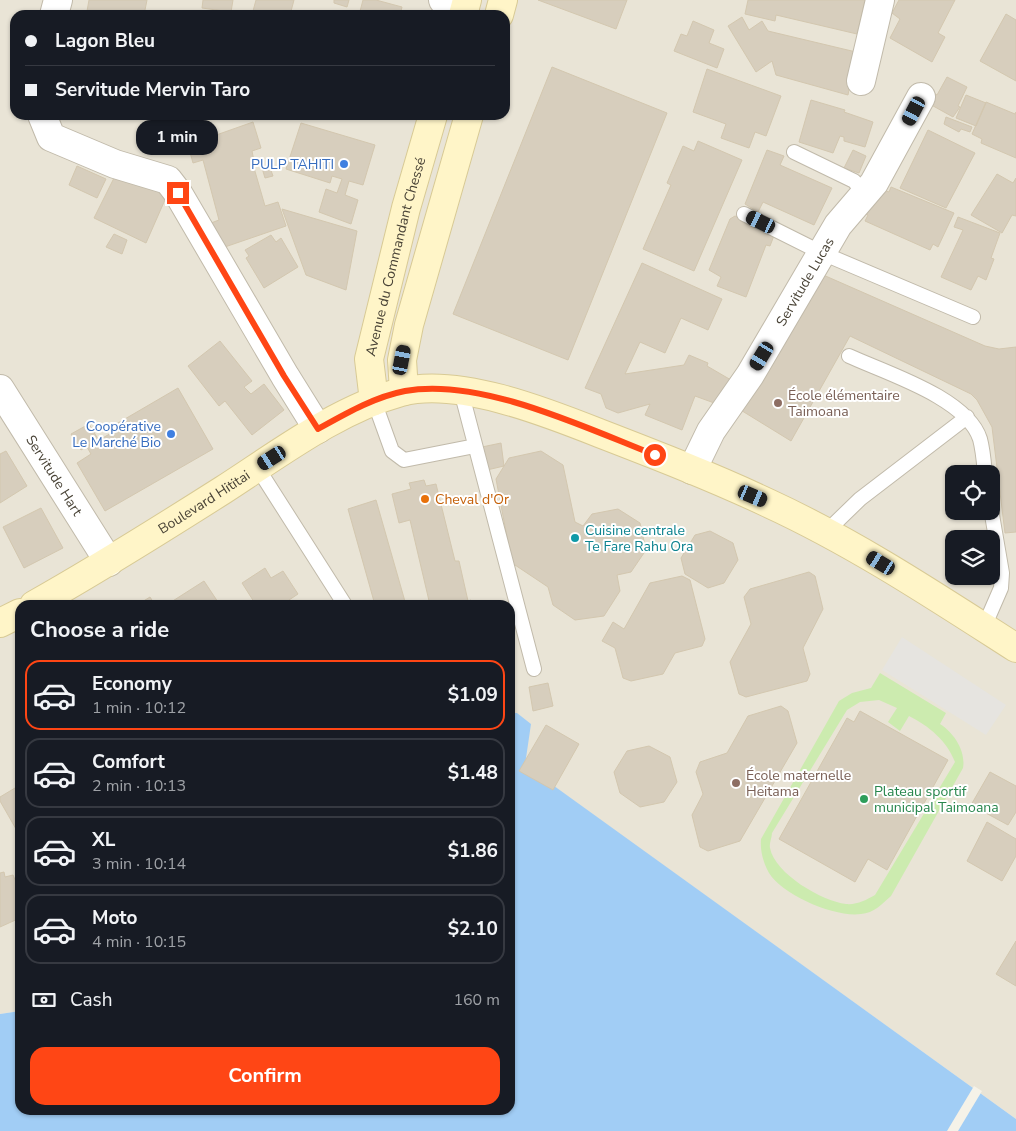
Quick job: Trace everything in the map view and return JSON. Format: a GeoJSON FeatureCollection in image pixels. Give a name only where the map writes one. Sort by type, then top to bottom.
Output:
{"type":"FeatureCollection","features":[{"type":"Feature","properties":{"kind":"main road","name":"Avenue du Commandant Chessé"},"geometry":{"type":"LineString","coordinates":[[374,401],[369,359],[406,208],[432,120]]}},
{"type":"Feature","properties":{"kind":"main road","name":"Avenue du Commandant Chessé"},"geometry":{"type":"LineString","coordinates":[[404,391],[402,360],[409,324],[468,120]]}},
{"type":"Feature","properties":{"kind":"main road","name":"Boulevard Hititai"},"geometry":{"type":"LineString","coordinates":[[43,600],[109,562],[318,429],[374,401],[404,391],[430,389],[461,391],[487,396],[568,421],[769,503],[864,552],[1016,648]]}},
{"type":"Feature","properties":{"kind":"main road"},"geometry":{"type":"LineString","coordinates":[[0,623],[15,616]]}},
{"type":"Feature","properties":{"kind":"street"},"geometry":{"type":"LineString","coordinates":[[861,81],[880,0]]}},
{"type":"Feature","properties":{"kind":"street","name":"Servitude Lucas"},"geometry":{"type":"LineString","coordinates":[[692,470],[711,431],[750,375],[838,225],[874,183],[921,97]]}},
{"type":"Feature","properties":{"kind":"street"},"geometry":{"type":"LineString","coordinates":[[44,120],[50,137],[115,164],[168,180],[178,193],[284,376],[318,429]]}},
{"type":"Feature","properties":{"kind":"street","name":"Servitude Hart"},"geometry":{"type":"LineString","coordinates":[[0,389],[109,562]]}},
{"type":"Feature","properties":{"kind":"lane"},"geometry":{"type":"LineString","coordinates":[[794,152],[854,181],[865,194]]}},
{"type":"Feature","properties":{"kind":"lane"},"geometry":{"type":"LineString","coordinates":[[744,214],[822,253],[973,317]]}},
{"type":"Feature","properties":{"kind":"lane"},"geometry":{"type":"LineString","coordinates":[[849,356],[944,399],[967,417],[980,438],[984,465]]}},
{"type":"Feature","properties":{"kind":"lane"},"geometry":{"type":"LineString","coordinates":[[461,391],[534,669]]}},
{"type":"Feature","properties":{"kind":"lane"},"geometry":{"type":"LineString","coordinates":[[374,401],[392,452],[404,460],[475,446]]}},
{"type":"Feature","properties":{"kind":"lane"},"geometry":{"type":"LineString","coordinates":[[826,532],[860,499],[967,417]]}},
{"type":"Feature","properties":{"kind":"lane"},"geometry":{"type":"LineString","coordinates":[[257,468],[342,600]]}},
{"type":"Feature","properties":{"kind":"lane"},"geometry":{"type":"LineString","coordinates":[[984,627],[1001,588],[1002,573],[993,520]]}},
{"type":"Feature","properties":{"kind":"shaded area"},"geometry":{"type":"Polygon","coordinates":[[[0,0],[1016,0],[1016,1119],[524,765],[517,713],[515,713],[515,600],[15,600],[15,1012],[0,1014],[0,0]]]}},
{"type":"Feature","properties":{"kind":"shaded area"},"geometry":{"type":"Polygon","coordinates":[[[902,637],[1006,705],[986,735],[882,670],[902,637]]]}},
{"type":"Feature","properties":{"kind":"green space"},"geometry":{"type":"Polygon","coordinates":[[[880,673],[946,713],[940,724],[950,732],[958,743],[963,755],[963,768],[891,896],[878,908],[870,912],[850,914],[824,909],[797,897],[785,889],[769,873],[764,861],[761,839],[839,701],[852,693],[871,688],[880,673]],[[879,700],[860,702],[847,710],[772,833],[770,848],[774,858],[781,867],[801,885],[836,902],[854,904],[875,895],[955,762],[952,754],[942,741],[930,729],[916,720],[909,716],[900,731],[888,722],[897,708],[879,700]]]}},
{"type":"Feature","properties":{"kind":"water"},"geometry":{"type":"Polygon","coordinates":[[[515,713],[517,713],[531,724],[525,765],[1016,1119],[1016,1131],[0,1131],[0,1014],[15,1012],[15,1115],[515,1115],[515,713]]]}},
{"type":"Feature","properties":{"kind":"pier"},"geometry":{"type":"Polygon","coordinates":[[[974,1086],[982,1091],[958,1131],[947,1131],[974,1086]]]}},
{"type":"Feature","properties":{"kind":"building"},"geometry":{"type":"Polygon","coordinates":[[[89,0],[147,0],[145,10],[87,10],[89,0]]]}},
{"type":"Feature","properties":{"kind":"building"},"geometry":{"type":"Polygon","coordinates":[[[203,0],[233,0],[231,10],[202,8],[203,0]]]}},
{"type":"Feature","properties":{"kind":"building"},"geometry":{"type":"Polygon","coordinates":[[[256,0],[294,0],[291,10],[253,10],[256,0]]]}},
{"type":"Feature","properties":{"kind":"building"},"geometry":{"type":"Polygon","coordinates":[[[334,0],[349,0],[347,7],[334,3],[334,0]]]}},
{"type":"Feature","properties":{"kind":"building"},"geometry":{"type":"Polygon","coordinates":[[[363,0],[376,0],[402,7],[401,10],[360,10],[363,0]]]}},
{"type":"Feature","properties":{"kind":"building"},"geometry":{"type":"Polygon","coordinates":[[[538,0],[627,0],[616,29],[538,0]]]}},
{"type":"Feature","properties":{"kind":"building"},"geometry":{"type":"Polygon","coordinates":[[[748,0],[865,0],[857,34],[776,15],[775,21],[745,14],[748,0]]]}},
{"type":"Feature","properties":{"kind":"building"},"geometry":{"type":"Polygon","coordinates":[[[899,0],[955,0],[938,33],[945,37],[932,62],[890,38],[900,19],[892,13],[899,0]]]}},
{"type":"Feature","properties":{"kind":"building"},"geometry":{"type":"Polygon","coordinates":[[[1006,14],[1016,20],[1016,81],[980,61],[1006,14]]]}},
{"type":"Feature","properties":{"kind":"building"},"geometry":{"type":"Polygon","coordinates":[[[742,17],[749,30],[762,21],[768,31],[856,52],[848,95],[776,75],[772,61],[756,72],[728,26],[742,17]]]}},
{"type":"Feature","properties":{"kind":"building"},"geometry":{"type":"Polygon","coordinates":[[[693,21],[714,30],[709,43],[724,49],[717,68],[674,51],[681,34],[687,36],[693,21]]]}},
{"type":"Feature","properties":{"kind":"building"},"geometry":{"type":"Polygon","coordinates":[[[552,67],[667,113],[568,360],[453,314],[552,67]]]}},
{"type":"Feature","properties":{"kind":"building"},"geometry":{"type":"Polygon","coordinates":[[[707,69],[781,96],[766,136],[755,132],[749,148],[721,138],[726,124],[693,112],[707,69]]]}},
{"type":"Feature","properties":{"kind":"building"},"geometry":{"type":"Polygon","coordinates":[[[947,77],[967,87],[958,106],[960,107],[953,117],[926,102],[932,92],[937,95],[947,77]]]}},
{"type":"Feature","properties":{"kind":"building"},"geometry":{"type":"Polygon","coordinates":[[[966,95],[986,103],[976,126],[956,118],[966,95]]]}},
{"type":"Feature","properties":{"kind":"building"},"geometry":{"type":"Polygon","coordinates":[[[811,100],[845,110],[844,112],[873,122],[865,147],[844,141],[844,137],[840,136],[833,153],[799,142],[811,100]]]}},
{"type":"Feature","properties":{"kind":"building"},"geometry":{"type":"Polygon","coordinates":[[[986,102],[1015,114],[1016,112],[1016,158],[981,143],[982,139],[972,134],[986,102]]]}},
{"type":"Feature","properties":{"kind":"building"},"geometry":{"type":"Polygon","coordinates":[[[946,117],[972,127],[970,132],[961,129],[959,132],[944,124],[946,117]]]}},
{"type":"Feature","properties":{"kind":"building"},"geometry":{"type":"Polygon","coordinates":[[[164,120],[191,120],[171,132],[164,120]]]}},
{"type":"Feature","properties":{"kind":"building"},"geometry":{"type":"Polygon","coordinates":[[[253,122],[261,148],[252,151],[254,161],[252,161],[265,206],[278,202],[286,226],[219,249],[211,223],[219,220],[203,160],[193,163],[188,145],[253,122]]]}},
{"type":"Feature","properties":{"kind":"building"},"geometry":{"type":"Polygon","coordinates":[[[301,123],[375,145],[363,185],[349,181],[345,195],[358,200],[351,224],[319,212],[326,189],[337,193],[342,179],[332,176],[330,183],[286,169],[301,123]]]}},
{"type":"Feature","properties":{"kind":"building"},"geometry":{"type":"Polygon","coordinates":[[[928,130],[975,153],[946,208],[900,188],[928,130]]]}},
{"type":"Feature","properties":{"kind":"building"},"geometry":{"type":"Polygon","coordinates":[[[698,141],[742,160],[694,271],[643,249],[671,185],[667,183],[683,146],[694,151],[698,141]]]}},
{"type":"Feature","properties":{"kind":"building"},"geometry":{"type":"Polygon","coordinates":[[[767,150],[784,156],[780,165],[832,188],[814,225],[763,202],[758,212],[745,204],[767,150]]]}},
{"type":"Feature","properties":{"kind":"building"},"geometry":{"type":"Polygon","coordinates":[[[853,150],[866,156],[859,173],[844,168],[853,150]]]}},
{"type":"Feature","properties":{"kind":"building"},"geometry":{"type":"Polygon","coordinates":[[[269,165],[273,176],[265,178],[262,168],[269,165]]]}},
{"type":"Feature","properties":{"kind":"building"},"geometry":{"type":"Polygon","coordinates":[[[77,166],[106,179],[97,198],[69,185],[77,166]]]}},
{"type":"Feature","properties":{"kind":"building"},"geometry":{"type":"Polygon","coordinates":[[[118,170],[168,193],[146,243],[94,218],[118,170]]]}},
{"type":"Feature","properties":{"kind":"building"},"geometry":{"type":"Polygon","coordinates":[[[997,174],[1013,183],[1016,178],[1016,216],[1012,215],[1002,233],[971,215],[997,174]]]}},
{"type":"Feature","properties":{"kind":"building"},"geometry":{"type":"Polygon","coordinates":[[[876,187],[889,192],[891,187],[954,213],[938,247],[933,244],[930,250],[865,221],[868,215],[857,209],[876,187]]]}},
{"type":"Feature","properties":{"kind":"building"},"geometry":{"type":"Polygon","coordinates":[[[282,209],[357,231],[346,290],[306,275],[282,209]]]}},
{"type":"Feature","properties":{"kind":"building"},"geometry":{"type":"Polygon","coordinates":[[[735,216],[775,233],[770,246],[766,245],[746,297],[717,286],[721,277],[709,270],[730,219],[735,216]]]}},
{"type":"Feature","properties":{"kind":"building"},"geometry":{"type":"Polygon","coordinates":[[[958,217],[1000,233],[991,258],[994,259],[986,280],[978,276],[971,290],[941,277],[963,230],[954,227],[958,217]]]}},
{"type":"Feature","properties":{"kind":"building"},"geometry":{"type":"Polygon","coordinates":[[[114,234],[127,240],[122,254],[106,247],[114,234]]]}},
{"type":"Feature","properties":{"kind":"building"},"geometry":{"type":"Polygon","coordinates":[[[271,235],[276,242],[281,238],[298,267],[264,288],[246,258],[249,256],[245,250],[271,235]]]}},
{"type":"Feature","properties":{"kind":"building"},"geometry":{"type":"Polygon","coordinates":[[[642,263],[722,299],[708,330],[681,318],[665,353],[640,342],[625,374],[684,365],[689,355],[708,363],[707,366],[731,380],[717,404],[695,396],[682,430],[645,415],[650,404],[618,413],[606,408],[601,394],[585,388],[642,263]]]}},
{"type":"Feature","properties":{"kind":"building","name":"École élémentaire Taimoana"},"geometry":{"type":"Polygon","coordinates":[[[821,274],[985,346],[999,349],[1016,347],[1016,532],[1005,533],[1000,492],[1000,465],[997,465],[992,427],[977,400],[971,394],[850,336],[791,441],[739,409],[821,274]]]}},
{"type":"Feature","properties":{"kind":"building"},"geometry":{"type":"Polygon","coordinates":[[[220,341],[252,381],[244,387],[251,394],[264,384],[284,410],[252,435],[225,401],[219,406],[188,366],[220,341]]]}},
{"type":"Feature","properties":{"kind":"building"},"geometry":{"type":"Polygon","coordinates":[[[178,388],[213,449],[105,511],[77,463],[91,454],[87,447],[120,428],[118,423],[178,388]]]}},
{"type":"Feature","properties":{"kind":"building"},"geometry":{"type":"Polygon","coordinates":[[[89,424],[98,439],[81,450],[71,434],[89,424]]]}},
{"type":"Feature","properties":{"kind":"building"},"geometry":{"type":"Polygon","coordinates":[[[501,443],[504,466],[487,470],[482,447],[501,443]]]}},
{"type":"Feature","properties":{"kind":"building"},"geometry":{"type":"Polygon","coordinates":[[[6,451],[27,486],[0,503],[0,454],[6,451]]]}},
{"type":"Feature","properties":{"kind":"building","name":"Cuisine centrale Te Fare Rahu Ora"},"geometry":{"type":"Polygon","coordinates":[[[541,451],[563,465],[575,522],[583,526],[592,514],[618,509],[640,523],[646,550],[631,572],[617,575],[620,591],[604,616],[575,620],[553,605],[548,587],[512,563],[496,479],[509,458],[541,451]]]}},
{"type":"Feature","properties":{"kind":"building"},"geometry":{"type":"Polygon","coordinates":[[[424,480],[426,486],[436,484],[455,561],[459,561],[468,600],[429,600],[410,520],[399,523],[392,494],[411,489],[409,483],[424,480]]]}},
{"type":"Feature","properties":{"kind":"building"},"geometry":{"type":"Polygon","coordinates":[[[376,500],[405,600],[374,600],[348,509],[376,500]]]}},
{"type":"Feature","properties":{"kind":"building"},"geometry":{"type":"Polygon","coordinates":[[[41,508],[63,548],[24,568],[3,527],[41,508]]]}},
{"type":"Feature","properties":{"kind":"building"},"geometry":{"type":"Polygon","coordinates":[[[710,531],[733,543],[738,560],[724,583],[708,588],[685,574],[681,558],[695,535],[710,531]]]}},
{"type":"Feature","properties":{"kind":"building"},"geometry":{"type":"Polygon","coordinates":[[[265,568],[271,578],[283,571],[298,594],[289,600],[253,600],[242,583],[265,568]]]}},
{"type":"Feature","properties":{"kind":"building"},"geometry":{"type":"Polygon","coordinates":[[[809,572],[815,576],[823,609],[803,648],[810,674],[807,681],[746,697],[739,694],[730,662],[751,624],[744,597],[750,589],[809,572]]]}},
{"type":"Feature","properties":{"kind":"building"},"geometry":{"type":"Polygon","coordinates":[[[682,576],[690,580],[705,639],[702,646],[675,653],[663,674],[631,681],[623,678],[615,648],[602,641],[613,622],[624,629],[650,583],[682,576]]]}},
{"type":"Feature","properties":{"kind":"building"},"geometry":{"type":"Polygon","coordinates":[[[204,581],[217,600],[174,600],[204,581]]]}},
{"type":"Feature","properties":{"kind":"building"},"geometry":{"type":"Polygon","coordinates":[[[548,683],[553,706],[533,711],[529,687],[548,683]]]}},
{"type":"Feature","properties":{"kind":"building","name":"École maternelle Heitama"},"geometry":{"type":"Polygon","coordinates":[[[781,706],[788,711],[797,743],[740,841],[708,851],[700,847],[692,815],[703,794],[696,772],[700,762],[727,753],[748,716],[781,706]]]}},
{"type":"Feature","properties":{"kind":"building","name":"Plateau sportif municipal Taimoana"},"geometry":{"type":"Polygon","coordinates":[[[860,711],[948,760],[887,870],[868,859],[855,882],[779,839],[847,718],[854,722],[860,711]]]}},
{"type":"Feature","properties":{"kind":"building"},"geometry":{"type":"Polygon","coordinates":[[[546,725],[579,744],[553,790],[519,771],[546,725]]]}},
{"type":"Feature","properties":{"kind":"building"},"geometry":{"type":"Polygon","coordinates":[[[649,746],[670,757],[677,782],[664,802],[640,807],[620,793],[614,772],[627,751],[649,746]]]}},
{"type":"Feature","properties":{"kind":"building"},"geometry":{"type":"Polygon","coordinates":[[[990,772],[1016,786],[1016,812],[1008,825],[971,805],[990,772]]]}},
{"type":"Feature","properties":{"kind":"building"},"geometry":{"type":"Polygon","coordinates":[[[15,788],[15,827],[0,801],[0,797],[15,788]]]}},
{"type":"Feature","properties":{"kind":"building"},"geometry":{"type":"Polygon","coordinates":[[[987,822],[1016,839],[1016,856],[1002,881],[967,861],[987,822]]]}},
{"type":"Feature","properties":{"kind":"building"},"geometry":{"type":"Polygon","coordinates":[[[4,872],[5,877],[13,875],[15,880],[15,920],[0,927],[0,873],[4,872]]]}},
{"type":"Feature","properties":{"kind":"building"},"geometry":{"type":"Polygon","coordinates":[[[1016,941],[1016,986],[996,974],[1016,941]]]}},
{"type":"Feature","properties":{"kind":"place","name":"PULP TAHITI"},"geometry":{"type":"Point","coordinates":[344,164]}},
{"type":"Feature","properties":{"kind":"place","name":"École élémentaire Taimoana"},"geometry":{"type":"Point","coordinates":[778,403]}},
{"type":"Feature","properties":{"kind":"place","name":"Coopérative Le Marché Bio"},"geometry":{"type":"Point","coordinates":[171,434]}},
{"type":"Feature","properties":{"kind":"place","name":"Cheval d'Or"},"geometry":{"type":"Point","coordinates":[425,499]}},
{"type":"Feature","properties":{"kind":"place","name":"Cuisine centrale Te Fare Rahu Ora"},"geometry":{"type":"Point","coordinates":[575,538]}},
{"type":"Feature","properties":{"kind":"place","name":"École maternelle Heitama"},"geometry":{"type":"Point","coordinates":[736,783]}},
{"type":"Feature","properties":{"kind":"place","name":"Plateau sportif municipal Taimoana"},"geometry":{"type":"Point","coordinates":[864,799]}},
{"type":"Feature","properties":{"kind":"route"},"geometry":{"type":"LineString","coordinates":[[178,193],[284,376],[318,429],[359,407],[404,391],[430,389],[461,391],[516,404],[568,421],[655,455]]}}]}
